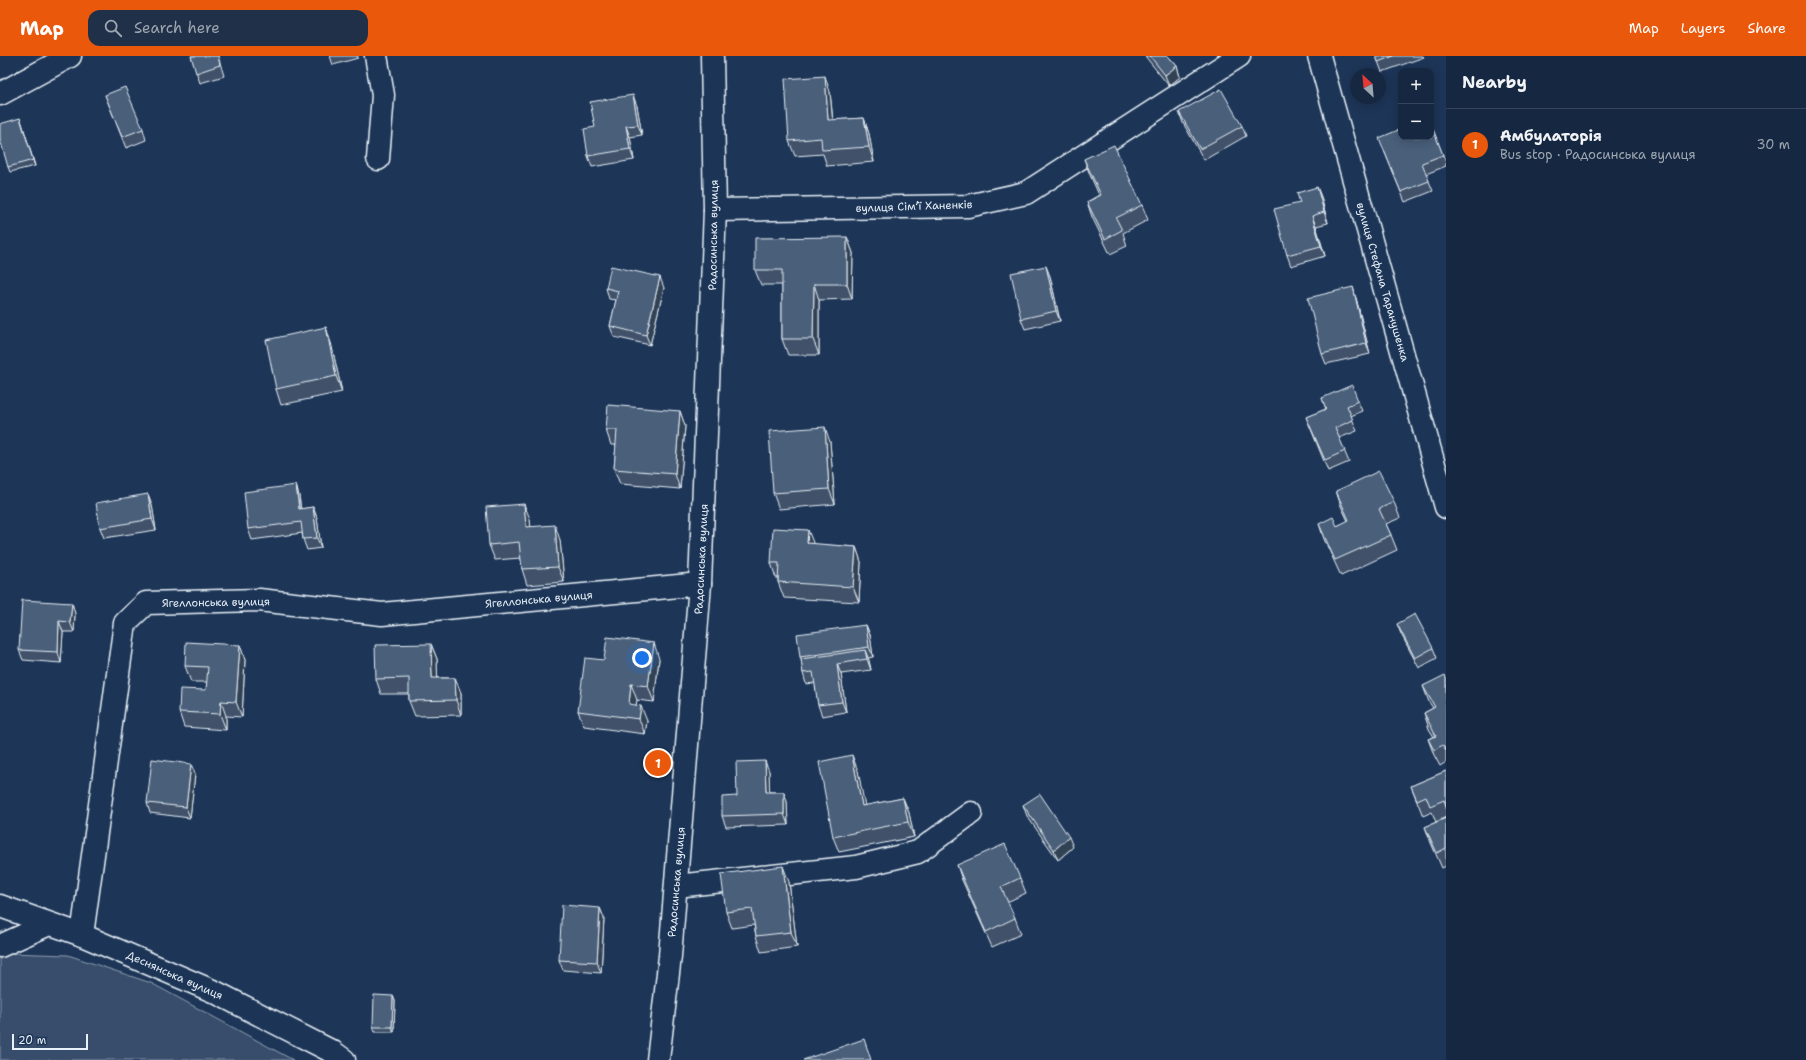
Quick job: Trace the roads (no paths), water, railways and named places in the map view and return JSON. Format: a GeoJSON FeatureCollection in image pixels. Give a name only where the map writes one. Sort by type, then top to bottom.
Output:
{"type":"FeatureCollection","features":[{"type":"Feature","properties":{"kind":"street"},"geometry":{"type":"LineString","coordinates":[[0,94],[70,56]]}},
{"type":"Feature","properties":{"kind":"street"},"geometry":{"type":"LineString","coordinates":[[376,56],[383,95],[378,159]]}},
{"type":"Feature","properties":{"kind":"street","name":"Радосинська вулиця"},"geometry":{"type":"LineString","coordinates":[[658,1060],[670,956],[700,584],[715,210],[712,56]]}},
{"type":"Feature","properties":{"kind":"street","name":"вулиця Сімʼї Ханенків"},"geometry":{"type":"LineString","coordinates":[[715,210],[968,206],[1026,193],[1239,56]]}},
{"type":"Feature","properties":{"kind":"street","name":"вулиця Стефана Таранушенка"},"geometry":{"type":"LineString","coordinates":[[1319,56],[1446,507]]}},
{"type":"Feature","properties":{"kind":"street","name":"Ягеллонська вулиця"},"geometry":{"type":"LineString","coordinates":[[82,935],[124,622],[146,603],[259,600],[382,614],[700,584]]}},
{"type":"Feature","properties":{"kind":"street"},"geometry":{"type":"LineString","coordinates":[[676,886],[856,867],[918,852],[970,813]]}},
{"type":"Feature","properties":{"kind":"street","name":"Деснянська вулиця"},"geometry":{"type":"LineString","coordinates":[[0,906],[82,935],[215,992],[333,1052],[344,1060]]}},
{"type":"Feature","properties":{"kind":"street"},"geometry":{"type":"LineString","coordinates":[[0,946],[49,924]]}},
{"type":"Feature","properties":{"kind":"place","name":"Амбулаторія"},"geometry":{"type":"Point","coordinates":[658,763]}}]}
